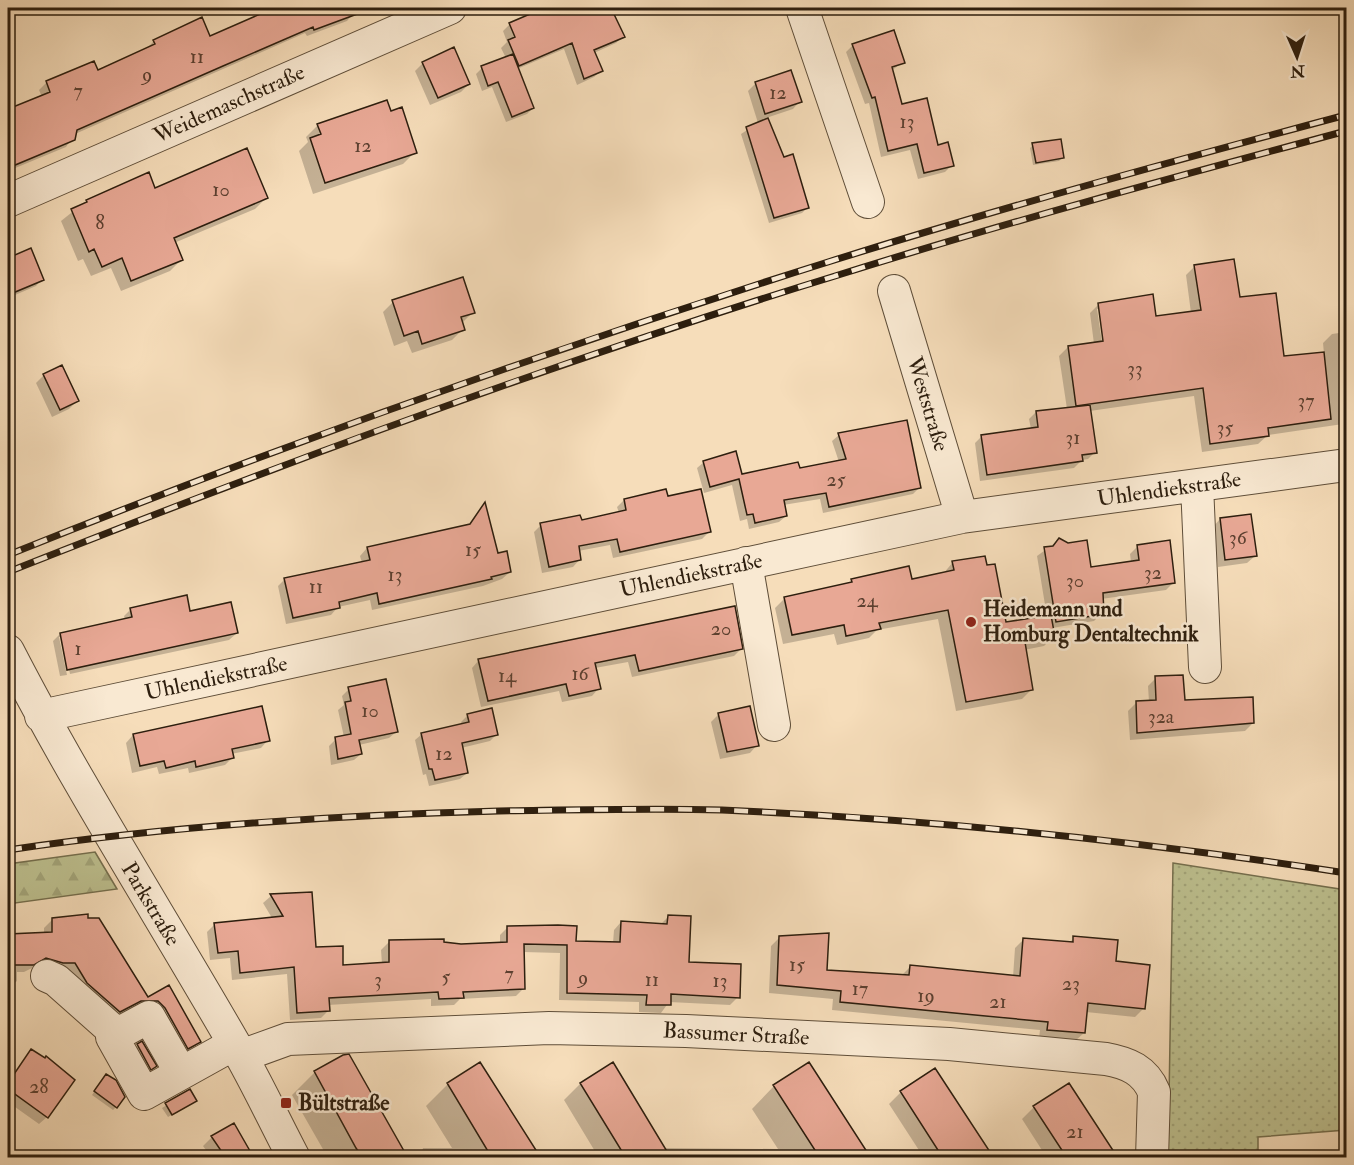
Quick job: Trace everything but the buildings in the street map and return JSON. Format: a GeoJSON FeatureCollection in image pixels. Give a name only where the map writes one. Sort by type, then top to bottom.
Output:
{"type":"FeatureCollection","features":[{"type":"Feature","properties":{"kind":"street","name":"Weidemaschstraße"},"geometry":{"type":"LineString","coordinates":[[8,201],[450,8]]}},
{"type":"Feature","properties":{"kind":"street"},"geometry":{"type":"LineString","coordinates":[[802,8],[868,202]]}},
{"type":"Feature","properties":{"kind":"street","name":"Weststraße"},"geometry":{"type":"LineString","coordinates":[[894,291],[962,517]]}},
{"type":"Feature","properties":{"kind":"street","name":"Uhlendiekstraße"},"geometry":{"type":"LineString","coordinates":[[41,716],[962,517],[1347,465]]}},
{"type":"Feature","properties":{"kind":"street"},"geometry":{"type":"LineString","coordinates":[[1197,485],[1205,667]]}},
{"type":"Feature","properties":{"kind":"street"},"geometry":{"type":"LineString","coordinates":[[746,564],[774,724]]}},
{"type":"Feature","properties":{"kind":"street","name":"Parkstraße"},"geometry":{"type":"LineString","coordinates":[[8,651],[41,716],[238,1050],[294,1158]]}},
{"type":"Feature","properties":{"kind":"street"},"geometry":{"type":"LineString","coordinates":[[46,976],[56,980],[118,1035],[149,1017],[181,1073]]}},
{"type":"Feature","properties":{"kind":"street","name":"Bassumer Straße"},"geometry":{"type":"LineString","coordinates":[[118,1035],[112,1037],[144,1094],[181,1073],[238,1050],[288,1039],[549,1028],[686,1031],[948,1044],[1106,1059],[1126,1062],[1141,1072],[1150,1083],[1154,1092],[1152,1158]]}},
{"type":"Feature","properties":{"kind":"green space"},"geometry":{"type":"Polygon","coordinates":[[[95,852],[117,889],[8,904],[8,864],[95,852]]]}},
{"type":"Feature","properties":{"kind":"green space"},"geometry":{"type":"Polygon","coordinates":[[[1173,863],[1346,890],[1346,1130],[1258,1137],[1258,1157],[1168,1158],[1173,863]]]}},
{"type":"Feature","properties":{"kind":"railway"},"geometry":{"type":"LineString","coordinates":[[8,555],[313,438],[518,364],[724,295],[1022,204],[1346,115]]}},
{"type":"Feature","properties":{"kind":"railway"},"geometry":{"type":"LineString","coordinates":[[8,572],[315,454],[626,343],[962,237],[1346,131]]}},
{"type":"Feature","properties":{"kind":"railway"},"geometry":{"type":"LineString","coordinates":[[8,850],[191,828],[376,815],[694,809],[957,825],[1113,841],[1346,873]]}},
{"type":"Feature","properties":{"kind":"place","name":"Heidemann und Homburg Dentaltechnik"},"geometry":{"type":"Point","coordinates":[971,622]}},
{"type":"Feature","properties":{"kind":"place","name":"Bültstraße"},"geometry":{"type":"Point","coordinates":[286,1103]}}]}
